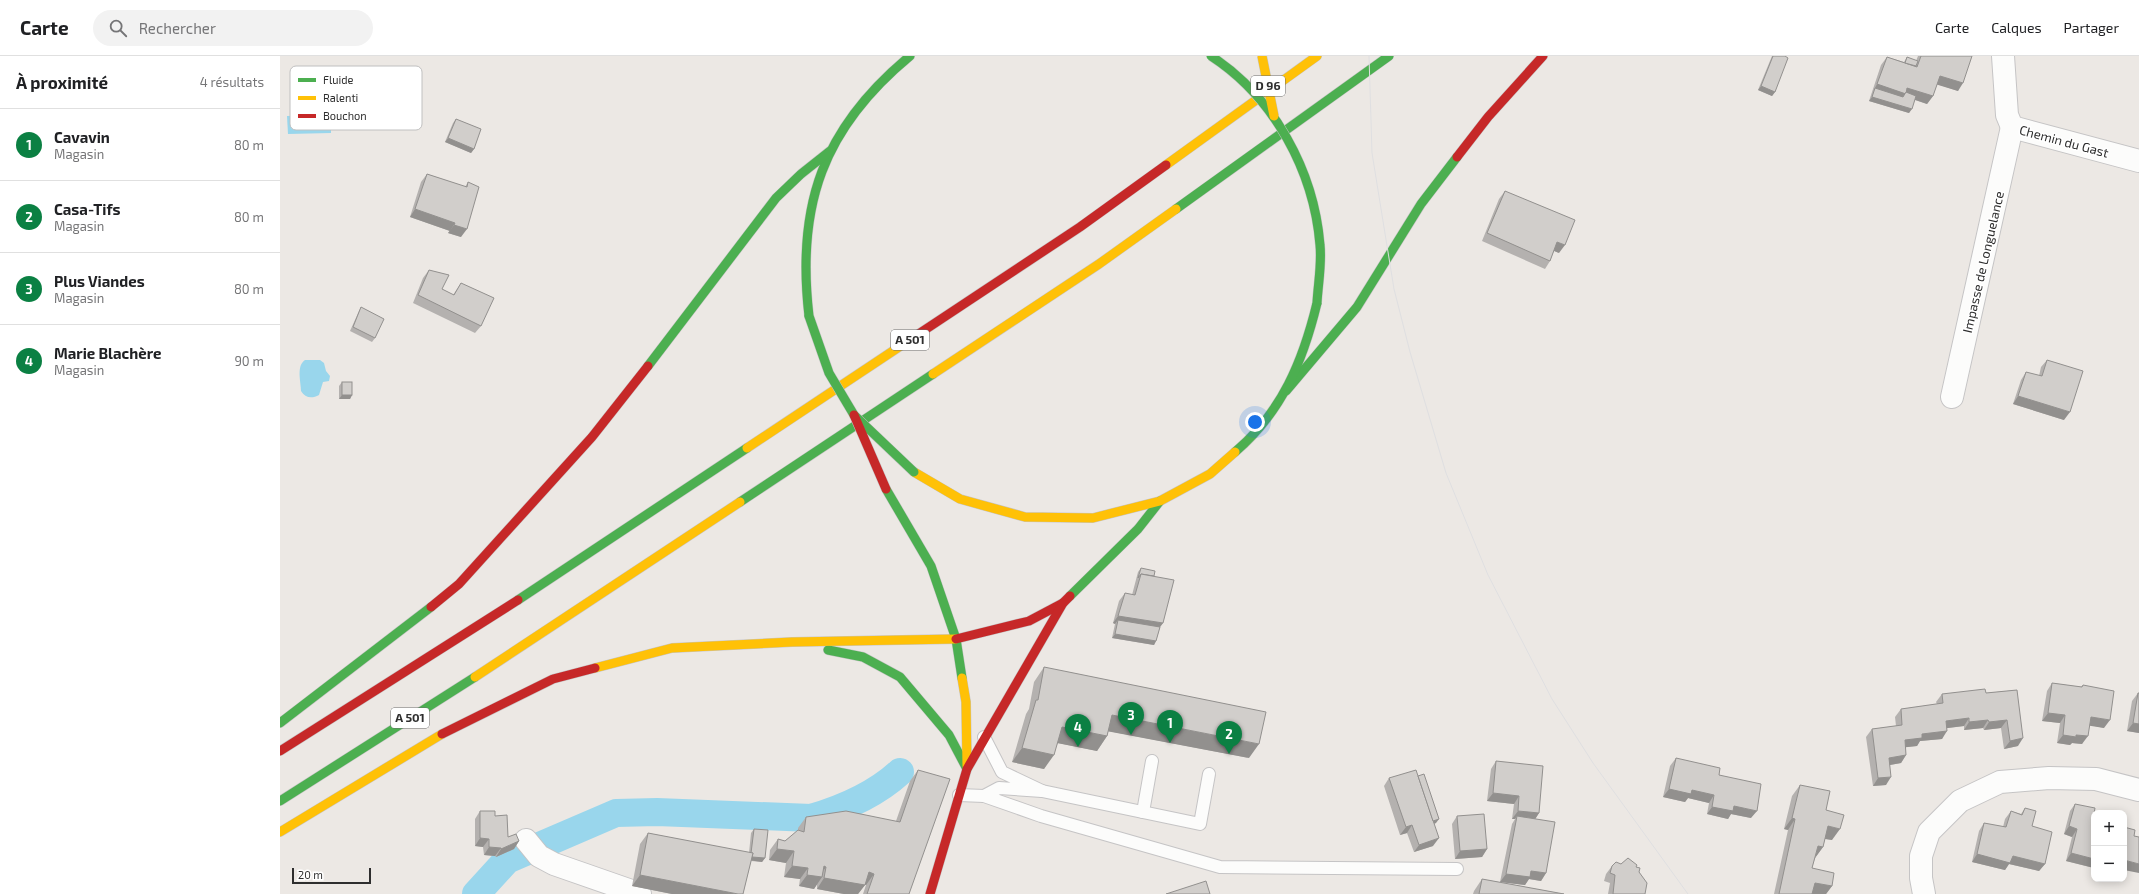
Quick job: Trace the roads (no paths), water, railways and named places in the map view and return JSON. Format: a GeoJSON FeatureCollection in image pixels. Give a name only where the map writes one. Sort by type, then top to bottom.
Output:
{"type":"FeatureCollection","features":[{"type":"Feature","properties":{"kind":"main road"},"geometry":{"type":"LineString","coordinates":[[910,56],[878,84],[851,116],[830,151],[814,193],[806,237],[805,283],[809,316],[829,373],[854,415],[886,489],[906,519],[931,566],[956,639],[966,702],[967,769]]}},
{"type":"Feature","properties":{"kind":"main road"},"geometry":{"type":"LineString","coordinates":[[1211,56],[1238,75],[1274,116],[1297,156],[1312,200],[1320,246],[1317,304],[1307,343],[1286,391]]}},
{"type":"Feature","properties":{"kind":"main road","name":"D 96"},"geometry":{"type":"LineString","coordinates":[[1262,56],[1274,116]]}},
{"type":"Feature","properties":{"kind":"main road","name":"A 501"},"geometry":{"type":"LineString","coordinates":[[280,751],[496,615],[1067,236],[1317,56]]}},
{"type":"Feature","properties":{"kind":"main road","name":"A 501"},"geometry":{"type":"LineString","coordinates":[[280,801],[540,635],[1098,264],[1389,56]]}},
{"type":"Feature","properties":{"kind":"main road"},"geometry":{"type":"LineString","coordinates":[[854,415],[914,472],[960,499],[1025,518],[1093,518],[1160,501],[1215,470],[1253,437],[1286,391],[1357,307],[1421,204],[1488,117],[1543,56]]}},
{"type":"Feature","properties":{"kind":"main road"},"geometry":{"type":"LineString","coordinates":[[280,723],[393,638],[459,584],[592,437],[693,309],[776,198],[801,174],[830,151]]}},
{"type":"Feature","properties":{"kind":"main road"},"geometry":{"type":"LineString","coordinates":[[930,894],[967,769],[984,737],[1063,603],[1138,529],[1160,501]]}},
{"type":"Feature","properties":{"kind":"main road"},"geometry":{"type":"LineString","coordinates":[[280,832],[426,742],[553,679],[672,648],[792,642],[956,639],[1029,621],[1063,603]]}},
{"type":"Feature","properties":{"kind":"main road"},"geometry":{"type":"LineString","coordinates":[[792,642],[863,657],[900,677],[949,735],[967,769]]}},
{"type":"Feature","properties":{"kind":"street","name":"Chemin du Gast"},"geometry":{"type":"LineString","coordinates":[[2003,56],[2007,115],[2012,127],[2139,161]]}},
{"type":"Feature","properties":{"kind":"street","name":"Impasse de Longuelance"},"geometry":{"type":"LineString","coordinates":[[1952,398],[2012,127]]}},
{"type":"Feature","properties":{"kind":"street"},"geometry":{"type":"LineString","coordinates":[[1924,894],[1921,878],[1921,856],[1929,832],[1960,801],[2000,782],[2049,778],[2096,779],[2139,790]]}},
{"type":"Feature","properties":{"kind":"street"},"geometry":{"type":"LineString","coordinates":[[532,848],[554,864],[640,894]]}},
{"type":"Feature","properties":{"kind":"lane"},"geometry":{"type":"LineString","coordinates":[[984,737],[1002,772],[1042,791]]}},
{"type":"Feature","properties":{"kind":"lane"},"geometry":{"type":"LineString","coordinates":[[1143,812],[1152,761]]}},
{"type":"Feature","properties":{"kind":"lane"},"geometry":{"type":"LineString","coordinates":[[984,796],[999,788],[1042,791],[1200,824],[1209,774]]}},
{"type":"Feature","properties":{"kind":"lane"},"geometry":{"type":"LineString","coordinates":[[959,795],[984,796],[1041,816],[1220,866],[1457,869]]}},
{"type":"Feature","properties":{"kind":"water"},"geometry":{"type":"Polygon","coordinates":[[[287,116],[290,116],[290,130],[331,130],[331,133],[288,134],[287,116]]]}},
{"type":"Feature","properties":{"kind":"water"},"geometry":{"type":"Polygon","coordinates":[[[305,360],[320,360],[324,363],[326,371],[330,376],[329,381],[323,382],[319,395],[314,397],[309,397],[301,391],[300,370],[302,363],[305,360]]]}},
{"type":"Feature","properties":{"kind":"waterway"},"geometry":{"type":"LineString","coordinates":[[476,894],[507,860],[616,813],[657,812],[811,818],[858,800],[891,780],[900,772]]}},
{"type":"Feature","properties":{"kind":"tram line"},"geometry":{"type":"LineString","coordinates":[[1369,56],[1372,153],[1394,289],[1410,352],[1446,473],[1488,575],[1552,699],[1593,763],[1688,894]]}},
{"type":"Feature","properties":{"kind":"place","name":"Plus Viandes"},"geometry":{"type":"Point","coordinates":[1131,735]}},
{"type":"Feature","properties":{"kind":"place","name":"Cavavin"},"geometry":{"type":"Point","coordinates":[1170,743]}},
{"type":"Feature","properties":{"kind":"place","name":"Marie Blachère"},"geometry":{"type":"Point","coordinates":[1078,747]}},
{"type":"Feature","properties":{"kind":"place","name":"Casa-Tifs"},"geometry":{"type":"Point","coordinates":[1229,754]}}]}
